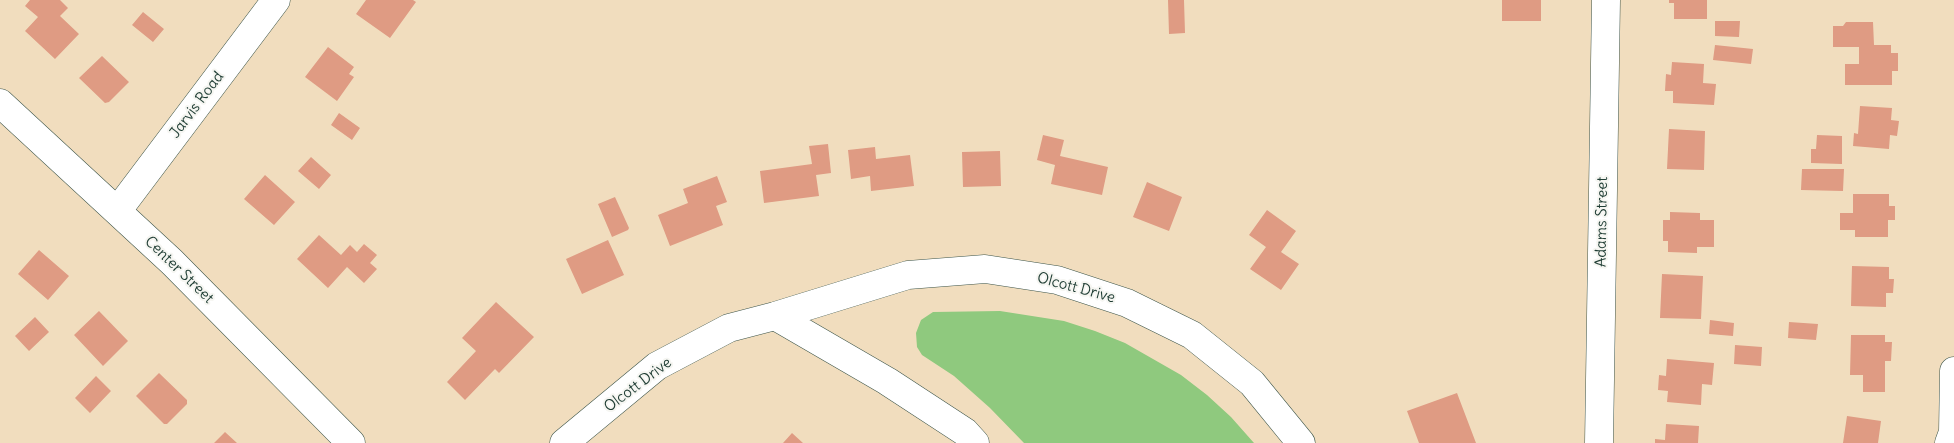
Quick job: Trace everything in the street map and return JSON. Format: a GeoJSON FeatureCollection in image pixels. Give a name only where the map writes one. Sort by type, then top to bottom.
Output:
{"type":"FeatureCollection","features":[{"type":"Feature","properties":{"kind":"street","name":"Jarvis Road"},"geometry":{"type":"LineString","coordinates":[[118,210],[276,0]]}},
{"type":"Feature","properties":{"kind":"street","name":"Adams Street"},"geometry":{"type":"LineString","coordinates":[[1599,443],[1606,0]]}},
{"type":"Feature","properties":{"kind":"street","name":"Center Street"},"geometry":{"type":"LineString","coordinates":[[0,103],[118,210],[351,443]]}},
{"type":"Feature","properties":{"kind":"street","name":"Olcott Drive"},"geometry":{"type":"LineString","coordinates":[[564,443],[657,366],[729,328],[775,316],[908,275],[985,269],[1057,280],[1126,303],[1192,335],[1252,383],[1301,443]]}},
{"type":"Feature","properties":{"kind":"street"},"geometry":{"type":"LineString","coordinates":[[775,316],[887,381],[964,432],[975,443]]}},
{"type":"Feature","properties":{"kind":"street"},"geometry":{"type":"LineString","coordinates":[[1952,435],[1954,371]]}},
{"type":"Feature","properties":{"kind":"green space"},"geometry":{"type":"Polygon","coordinates":[[[1000,311],[1064,321],[1125,343],[1181,375],[1207,395],[1231,417],[1254,443],[1024,443],[990,408],[954,376],[922,355],[917,347],[916,333],[921,320],[933,312],[1000,311]]]}},
{"type":"Feature","properties":{"kind":"building"},"geometry":{"type":"Polygon","coordinates":[[[30,0],[60,0],[68,8],[60,16],[79,34],[55,59],[25,31],[38,17],[25,6],[30,0]]]}},
{"type":"Feature","properties":{"kind":"building"},"geometry":{"type":"Polygon","coordinates":[[[366,0],[413,0],[416,2],[390,38],[356,14],[366,0]]]}},
{"type":"Feature","properties":{"kind":"building"},"geometry":{"type":"Polygon","coordinates":[[[1168,0],[1184,0],[1185,33],[1169,34],[1168,0]]]}},
{"type":"Feature","properties":{"kind":"building"},"geometry":{"type":"Polygon","coordinates":[[[1502,0],[1541,0],[1541,21],[1502,21],[1502,0]]]}},
{"type":"Feature","properties":{"kind":"building"},"geometry":{"type":"Polygon","coordinates":[[[1669,0],[1707,0],[1707,19],[1674,19],[1674,3],[1669,3],[1669,0]]]}},
{"type":"Feature","properties":{"kind":"building"},"geometry":{"type":"Polygon","coordinates":[[[143,12],[164,29],[153,42],[132,25],[143,12]]]}},
{"type":"Feature","properties":{"kind":"building"},"geometry":{"type":"Polygon","coordinates":[[[1715,21],[1740,21],[1739,37],[1715,36],[1715,21]]]}},
{"type":"Feature","properties":{"kind":"building"},"geometry":{"type":"Polygon","coordinates":[[[1846,22],[1873,22],[1874,45],[1891,45],[1891,53],[1898,53],[1898,71],[1892,71],[1892,85],[1845,85],[1845,64],[1859,64],[1859,47],[1833,47],[1833,26],[1843,26],[1846,22]]]}},
{"type":"Feature","properties":{"kind":"building"},"geometry":{"type":"Polygon","coordinates":[[[1715,45],[1753,49],[1751,64],[1713,60],[1715,45]]]}},
{"type":"Feature","properties":{"kind":"building"},"geometry":{"type":"Polygon","coordinates":[[[328,47],[354,67],[349,74],[354,77],[337,101],[305,77],[328,47]]]}},
{"type":"Feature","properties":{"kind":"building"},"geometry":{"type":"Polygon","coordinates":[[[102,56],[129,82],[109,102],[105,103],[79,78],[102,56]]]}},
{"type":"Feature","properties":{"kind":"building"},"geometry":{"type":"Polygon","coordinates":[[[1672,62],[1704,64],[1703,83],[1716,84],[1714,105],[1673,103],[1673,91],[1665,91],[1666,74],[1671,75],[1672,62]]]}},
{"type":"Feature","properties":{"kind":"building"},"geometry":{"type":"Polygon","coordinates":[[[1860,106],[1892,108],[1891,120],[1899,121],[1897,136],[1890,135],[1889,149],[1853,146],[1854,133],[1858,134],[1860,106]]]}},
{"type":"Feature","properties":{"kind":"building"},"geometry":{"type":"Polygon","coordinates":[[[339,113],[360,128],[352,140],[331,125],[339,113]]]}},
{"type":"Feature","properties":{"kind":"building"},"geometry":{"type":"Polygon","coordinates":[[[1669,129],[1705,131],[1704,170],[1667,169],[1669,129]]]}},
{"type":"Feature","properties":{"kind":"building"},"geometry":{"type":"Polygon","coordinates":[[[1043,135],[1064,140],[1060,156],[1108,167],[1102,195],[1051,184],[1055,165],[1037,160],[1043,135]]]}},
{"type":"Feature","properties":{"kind":"building"},"geometry":{"type":"Polygon","coordinates":[[[1817,135],[1842,136],[1842,164],[1811,163],[1811,149],[1816,149],[1817,135]]]}},
{"type":"Feature","properties":{"kind":"building"},"geometry":{"type":"Polygon","coordinates":[[[828,144],[831,173],[816,175],[819,196],[764,203],[760,171],[812,164],[809,146],[828,144]]]}},
{"type":"Feature","properties":{"kind":"building"},"geometry":{"type":"Polygon","coordinates":[[[875,147],[876,159],[910,155],[914,186],[871,191],[870,176],[851,179],[848,150],[875,147]]]}},
{"type":"Feature","properties":{"kind":"building"},"geometry":{"type":"Polygon","coordinates":[[[1000,151],[1001,186],[963,187],[962,152],[1000,151]]]}},
{"type":"Feature","properties":{"kind":"building"},"geometry":{"type":"Polygon","coordinates":[[[311,157],[331,175],[319,189],[298,171],[311,157]]]}},
{"type":"Feature","properties":{"kind":"building"},"geometry":{"type":"Polygon","coordinates":[[[1802,169],[1844,169],[1843,191],[1801,190],[1802,169]]]}},
{"type":"Feature","properties":{"kind":"building"},"geometry":{"type":"Polygon","coordinates":[[[265,175],[295,202],[274,225],[244,199],[265,175]]]}},
{"type":"Feature","properties":{"kind":"building"},"geometry":{"type":"Polygon","coordinates":[[[717,176],[727,202],[716,206],[723,225],[670,246],[658,215],[688,203],[683,189],[717,176]]]}},
{"type":"Feature","properties":{"kind":"building"},"geometry":{"type":"Polygon","coordinates":[[[1147,182],[1182,197],[1169,231],[1133,217],[1147,182]]]}},
{"type":"Feature","properties":{"kind":"building"},"geometry":{"type":"Polygon","coordinates":[[[1853,194],[1889,194],[1889,206],[1895,206],[1895,220],[1888,220],[1888,237],[1855,237],[1855,230],[1840,230],[1840,213],[1853,213],[1853,194]]]}},
{"type":"Feature","properties":{"kind":"building"},"geometry":{"type":"Polygon","coordinates":[[[615,197],[629,228],[612,237],[598,204],[615,197]]]}},
{"type":"Feature","properties":{"kind":"building"},"geometry":{"type":"Polygon","coordinates":[[[1267,210],[1296,231],[1281,252],[1299,264],[1281,290],[1250,269],[1266,247],[1249,235],[1267,210]]]}},
{"type":"Feature","properties":{"kind":"building"},"geometry":{"type":"Polygon","coordinates":[[[1670,212],[1700,213],[1700,220],[1714,220],[1714,247],[1697,247],[1697,253],[1668,252],[1668,241],[1663,241],[1663,220],[1670,220],[1670,212]]]}},
{"type":"Feature","properties":{"kind":"building"},"geometry":{"type":"Polygon","coordinates":[[[319,235],[341,255],[350,245],[357,252],[364,244],[377,255],[370,263],[377,269],[364,283],[347,267],[328,288],[297,259],[319,235]]]}},
{"type":"Feature","properties":{"kind":"building"},"geometry":{"type":"Polygon","coordinates":[[[608,240],[624,275],[582,294],[566,259],[608,240]]]}},
{"type":"Feature","properties":{"kind":"building"},"geometry":{"type":"Polygon","coordinates":[[[39,250],[69,276],[48,300],[18,274],[39,250]]]}},
{"type":"Feature","properties":{"kind":"building"},"geometry":{"type":"Polygon","coordinates":[[[1852,266],[1889,267],[1889,279],[1894,279],[1893,293],[1886,293],[1886,307],[1851,306],[1852,266]]]}},
{"type":"Feature","properties":{"kind":"building"},"geometry":{"type":"Polygon","coordinates":[[[1662,274],[1703,276],[1701,319],[1660,318],[1662,274]]]}},
{"type":"Feature","properties":{"kind":"building"},"geometry":{"type":"Polygon","coordinates":[[[496,302],[534,337],[499,373],[495,369],[465,400],[447,382],[476,351],[462,338],[496,302]]]}},
{"type":"Feature","properties":{"kind":"building"},"geometry":{"type":"Polygon","coordinates":[[[99,311],[128,341],[103,366],[74,335],[99,311]]]}},
{"type":"Feature","properties":{"kind":"building"},"geometry":{"type":"Polygon","coordinates":[[[35,317],[49,332],[29,351],[15,336],[35,317]]]}},
{"type":"Feature","properties":{"kind":"building"},"geometry":{"type":"Polygon","coordinates":[[[1710,320],[1734,323],[1733,336],[1709,334],[1710,320]]]}},
{"type":"Feature","properties":{"kind":"building"},"geometry":{"type":"Polygon","coordinates":[[[1789,322],[1818,324],[1816,340],[1788,338],[1789,322]]]}},
{"type":"Feature","properties":{"kind":"building"},"geometry":{"type":"Polygon","coordinates":[[[1851,335],[1885,335],[1885,342],[1892,342],[1891,361],[1885,361],[1885,392],[1863,392],[1863,375],[1850,375],[1851,335]]]}},
{"type":"Feature","properties":{"kind":"building"},"geometry":{"type":"Polygon","coordinates":[[[1735,345],[1762,347],[1761,366],[1734,364],[1735,345]]]}},
{"type":"Feature","properties":{"kind":"building"},"geometry":{"type":"Polygon","coordinates":[[[1667,359],[1714,363],[1712,385],[1702,384],[1701,405],[1667,402],[1668,391],[1658,390],[1659,375],[1666,376],[1667,359]]]}},
{"type":"Feature","properties":{"kind":"building"},"geometry":{"type":"Polygon","coordinates":[[[159,373],[187,400],[187,404],[167,424],[164,424],[136,396],[159,373]]]}},
{"type":"Feature","properties":{"kind":"building"},"geometry":{"type":"Polygon","coordinates":[[[96,376],[111,391],[90,413],[75,398],[96,376]]]}},
{"type":"Feature","properties":{"kind":"building"},"geometry":{"type":"Polygon","coordinates":[[[1457,393],[1476,443],[1419,443],[1407,411],[1457,393]]]}},
{"type":"Feature","properties":{"kind":"building"},"geometry":{"type":"Polygon","coordinates":[[[1847,416],[1881,421],[1878,443],[1843,443],[1847,416]]]}},
{"type":"Feature","properties":{"kind":"building"},"geometry":{"type":"Polygon","coordinates":[[[1666,424],[1699,426],[1698,443],[1655,443],[1655,439],[1665,440],[1666,424]]]}},
{"type":"Feature","properties":{"kind":"building"},"geometry":{"type":"Polygon","coordinates":[[[225,432],[237,443],[214,443],[225,432]]]}},
{"type":"Feature","properties":{"kind":"building"},"geometry":{"type":"Polygon","coordinates":[[[792,433],[803,443],[783,443],[792,433]]]}}]}
